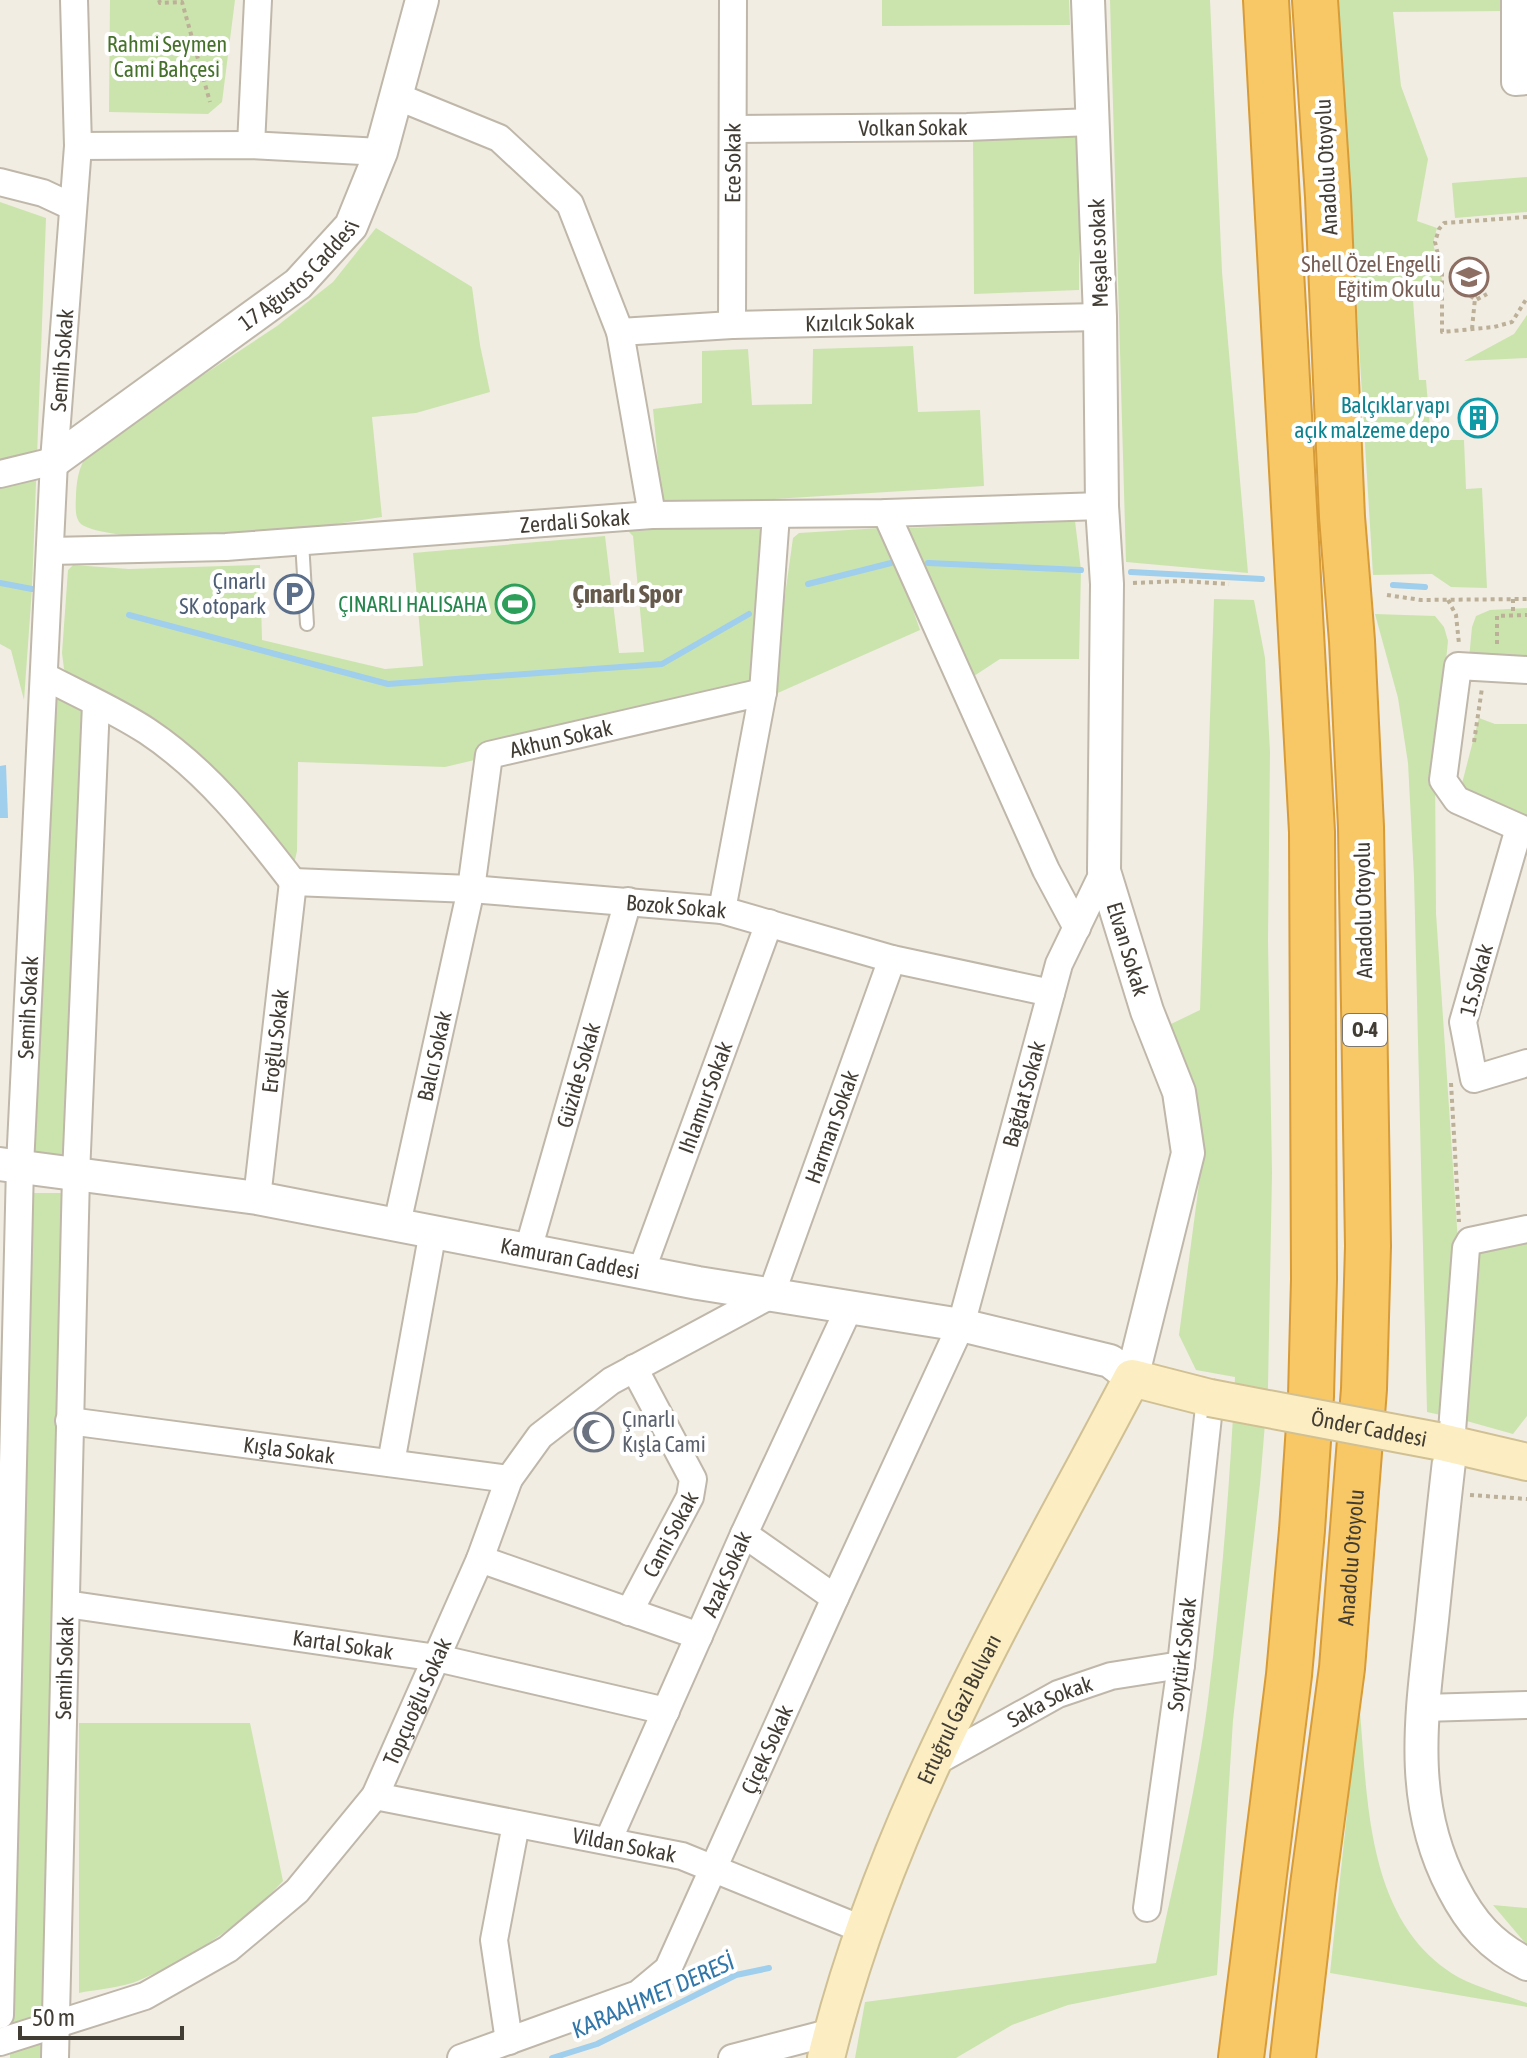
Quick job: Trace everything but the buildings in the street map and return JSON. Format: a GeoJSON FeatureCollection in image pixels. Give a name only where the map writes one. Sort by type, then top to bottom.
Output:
{"type":"FeatureCollection","features":[{"type":"Feature","properties":{"kind":"highway"},"geometry":{"type":"LineString","coordinates":[[1247,0],[1263,254],[1295,491]]}},
{"type":"Feature","properties":{"kind":"highway","name":"O-4"},"geometry":{"type":"LineString","coordinates":[[1241,2058],[1289,1675],[1311,1396],[1314,1138],[1312,832],[1266,0]]}},
{"type":"Feature","properties":{"kind":"highway","name":"Anadolu Otoyolu"},"geometry":{"type":"LineString","coordinates":[[1293,2058],[1342,1668],[1364,1389],[1368,1246],[1361,827],[1315,0]]}},
{"type":"Feature","properties":{"kind":"main road","name":"Önder Caddesi"},"geometry":{"type":"LineString","coordinates":[[1132,1378],[1210,1398],[1444,1442],[1527,1462]]}},
{"type":"Feature","properties":{"kind":"main road","name":"Ertuğrul Gazi Bulvarı"},"geometry":{"type":"LineString","coordinates":[[829,2045],[864,1930],[930,1765],[1132,1378]]}},
{"type":"Feature","properties":{"kind":"street","name":"Semih Sokak"},"geometry":{"type":"LineString","coordinates":[[0,2015],[10,1165],[44,676],[54,461],[78,146],[74,0]]}},
{"type":"Feature","properties":{"kind":"street"},"geometry":{"type":"LineString","coordinates":[[251,145],[258,0]]}},
{"type":"Feature","properties":{"kind":"street","name":"17 Ağustos Caddesi"},"geometry":{"type":"LineString","coordinates":[[54,461],[298,284],[351,226],[381,152],[422,0]]}},
{"type":"Feature","properties":{"kind":"street","name":"Ece Sokak"},"geometry":{"type":"LineString","coordinates":[[732,325],[733,0]]}},
{"type":"Feature","properties":{"kind":"street","name":"Meşale sokak"},"geometry":{"type":"LineString","coordinates":[[1088,0],[1100,317],[1102,506]]}},
{"type":"Feature","properties":{"kind":"street"},"geometry":{"type":"LineString","coordinates":[[1515,0],[1515,82],[1527,81]]}},
{"type":"Feature","properties":{"kind":"street"},"geometry":{"type":"LineString","coordinates":[[396,96],[499,138],[570,204],[620,332],[652,515]]}},
{"type":"Feature","properties":{"kind":"street","name":"Volkan Sokak"},"geometry":{"type":"LineString","coordinates":[[733,129],[967,127],[1092,122]]}},
{"type":"Feature","properties":{"kind":"street"},"geometry":{"type":"LineString","coordinates":[[78,146],[251,145],[381,152]]}},
{"type":"Feature","properties":{"kind":"street"},"geometry":{"type":"LineString","coordinates":[[0,182],[43,193],[73,207]]}},
{"type":"Feature","properties":{"kind":"street","name":"Kızılcık Sokak"},"geometry":{"type":"LineString","coordinates":[[620,332],[732,325],[1100,317]]}},
{"type":"Feature","properties":{"kind":"street"},"geometry":{"type":"LineString","coordinates":[[0,474],[54,461]]}},
{"type":"Feature","properties":{"kind":"street","name":"Zerdali Sokak"},"geometry":{"type":"LineString","coordinates":[[50,551],[226,547],[652,515],[886,513],[1102,506]]}},
{"type":"Feature","properties":{"kind":"street","name":"Elvan Sokak"},"geometry":{"type":"LineString","coordinates":[[1102,506],[1107,584],[1104,871],[1147,1011],[1179,1092],[1188,1153],[1132,1378]]}},
{"type":"Feature","properties":{"kind":"street"},"geometry":{"type":"LineString","coordinates":[[886,513],[1046,870],[1077,928]]}},
{"type":"Feature","properties":{"kind":"street"},"geometry":{"type":"LineString","coordinates":[[722,910],[763,692],[776,515]]}},
{"type":"Feature","properties":{"kind":"street"},"geometry":{"type":"LineString","coordinates":[[1523,830],[1457,800],[1443,780],[1458,666],[1527,670]]}},
{"type":"Feature","properties":{"kind":"street"},"geometry":{"type":"LineString","coordinates":[[44,676],[146,731],[203,774],[293,882]]}},
{"type":"Feature","properties":{"kind":"street","name":"Akhun Sokak"},"geometry":{"type":"LineString","coordinates":[[471,889],[489,755],[763,692]]}},
{"type":"Feature","properties":{"kind":"street","name":"Semih Sokak"},"geometry":{"type":"LineString","coordinates":[[55,2058],[76,1175],[96,704]]}},
{"type":"Feature","properties":{"kind":"street","name":"15.Sokak"},"geometry":{"type":"LineString","coordinates":[[1523,830],[1463,1022],[1474,1079],[1527,1063]]}},
{"type":"Feature","properties":{"kind":"street","name":"Bağdat Sokak"},"geometry":{"type":"LineString","coordinates":[[961,1325],[1059,964],[1104,871]]}},
{"type":"Feature","properties":{"kind":"street","name":"Bozok Sokak"},"geometry":{"type":"LineString","coordinates":[[293,882],[471,889],[722,910],[892,959],[1051,993]]}},
{"type":"Feature","properties":{"kind":"street","name":"Eroğlu Sokak"},"geometry":{"type":"LineString","coordinates":[[257,1198],[293,882]]}},
{"type":"Feature","properties":{"kind":"street","name":"Balcı Sokak"},"geometry":{"type":"LineString","coordinates":[[397,1224],[471,889]]}},
{"type":"Feature","properties":{"kind":"street","name":"Güzide Sokak"},"geometry":{"type":"LineString","coordinates":[[528,1250],[628,901]]}},
{"type":"Feature","properties":{"kind":"street","name":"Ihlamur Sokak"},"geometry":{"type":"LineString","coordinates":[[641,1272],[769,923]]}},
{"type":"Feature","properties":{"kind":"street","name":"Harman Sokak"},"geometry":{"type":"LineString","coordinates":[[771,1295],[892,959]]}},
{"type":"Feature","properties":{"kind":"street","name":"Kamuran Caddesi"},"geometry":{"type":"LineString","coordinates":[[10,1165],[257,1198],[641,1272],[961,1325],[1110,1361],[1132,1378]]}},
{"type":"Feature","properties":{"kind":"street"},"geometry":{"type":"LineString","coordinates":[[1527,1229],[1470,1241],[1466,1248],[1444,1442],[1423,1708],[1423,1796],[1433,1843],[1460,1903],[1478,1930],[1493,1945],[1527,1964]]}},
{"type":"Feature","properties":{"kind":"street"},"geometry":{"type":"LineString","coordinates":[[391,1463],[433,1231]]}},
{"type":"Feature","properties":{"kind":"street","name":"Topçuoğlu Sokak"},"geometry":{"type":"LineString","coordinates":[[0,2042],[145,1996],[228,1949],[297,1891],[375,1796],[480,1559],[509,1479],[540,1436],[611,1381],[771,1295]]}},
{"type":"Feature","properties":{"kind":"street","name":"Azak Sokak"},"geometry":{"type":"LineString","coordinates":[[608,1841],[744,1534],[849,1308]]}},
{"type":"Feature","properties":{"kind":"street","name":"Çiçek Sokak"},"geometry":{"type":"LineString","coordinates":[[461,2058],[638,1994],[668,1969],[961,1325]]}},
{"type":"Feature","properties":{"kind":"street","name":"Cami Sokak"},"geometry":{"type":"LineString","coordinates":[[629,1612],[690,1497],[693,1479],[634,1368]]}},
{"type":"Feature","properties":{"kind":"street","name":"Soytürk Sokak"},"geometry":{"type":"LineString","coordinates":[[1147,1908],[1181,1665],[1210,1398]]}},
{"type":"Feature","properties":{"kind":"street","name":"Kışla Sokak"},"geometry":{"type":"LineString","coordinates":[[69,1421],[509,1479]]}},
{"type":"Feature","properties":{"kind":"street"},"geometry":{"type":"LineString","coordinates":[[744,1534],[835,1598]]}},
{"type":"Feature","properties":{"kind":"street"},"geometry":{"type":"LineString","coordinates":[[480,1559],[699,1636]]}},
{"type":"Feature","properties":{"kind":"street","name":"Kartal Sokak"},"geometry":{"type":"LineString","coordinates":[[66,1604],[437,1658],[666,1711]]}},
{"type":"Feature","properties":{"kind":"street","name":"Saka Sokak"},"geometry":{"type":"LineString","coordinates":[[930,1765],[1058,1694],[1111,1676],[1181,1665]]}},
{"type":"Feature","properties":{"kind":"street"},"geometry":{"type":"LineString","coordinates":[[1423,1708],[1527,1705]]}},
{"type":"Feature","properties":{"kind":"street","name":"Vildan Sokak"},"geometry":{"type":"LineString","coordinates":[[375,1796],[682,1856],[864,1930]]}},
{"type":"Feature","properties":{"kind":"street"},"geometry":{"type":"LineString","coordinates":[[509,2041],[494,1940],[516,1824]]}},
{"type":"Feature","properties":{"kind":"street"},"geometry":{"type":"LineString","coordinates":[[732,2058],[829,2045]]}},
{"type":"Feature","properties":{"kind":"lane"},"geometry":{"type":"LineString","coordinates":[[302,542],[307,624]]}},
{"type":"Feature","properties":{"kind":"path"},"geometry":{"type":"LineString","coordinates":[[159,0],[160,3],[183,1],[210,102]]}},
{"type":"Feature","properties":{"kind":"path"},"geometry":{"type":"LineString","coordinates":[[1527,217],[1444,223],[1435,242],[1442,272],[1442,332],[1512,322],[1527,298]]}},
{"type":"Feature","properties":{"kind":"path"},"geometry":{"type":"LineString","coordinates":[[1472,329],[1476,288]]}},
{"type":"Feature","properties":{"kind":"path"},"geometry":{"type":"LineString","coordinates":[[1464,291],[1476,300]]}},
{"type":"Feature","properties":{"kind":"path"},"geometry":{"type":"LineString","coordinates":[[1476,300],[1487,294]]}},
{"type":"Feature","properties":{"kind":"path"},"geometry":{"type":"LineString","coordinates":[[1107,584],[1180,581],[1229,584]]}},
{"type":"Feature","properties":{"kind":"path"},"geometry":{"type":"LineString","coordinates":[[1387,595],[1448,600],[1527,599]]}},
{"type":"Feature","properties":{"kind":"path"},"geometry":{"type":"LineString","coordinates":[[1513,599],[1513,615]]}},
{"type":"Feature","properties":{"kind":"path"},"geometry":{"type":"LineString","coordinates":[[1448,600],[1456,615],[1458,666]]}},
{"type":"Feature","properties":{"kind":"path"},"geometry":{"type":"LineString","coordinates":[[1497,649],[1497,616],[1527,615]]}},
{"type":"Feature","properties":{"kind":"path"},"geometry":{"type":"LineString","coordinates":[[1452,1075],[1449,1089],[1460,1244],[1466,1248]]}},
{"type":"Feature","properties":{"kind":"path"},"geometry":{"type":"LineString","coordinates":[[1456,1495],[1527,1499]]}},
{"type":"Feature","properties":{"kind":"green space","name":"Rahmi Seymen Cami Bahçesi"},"geometry":{"type":"Polygon","coordinates":[[[110,0],[235,0],[222,102],[208,114],[109,112],[110,0]]]}},
{"type":"Feature","properties":{"kind":"green space"},"geometry":{"type":"Polygon","coordinates":[[[882,0],[1069,0],[1070,25],[882,26],[882,0]]]}},
{"type":"Feature","properties":{"kind":"green space"},"geometry":{"type":"Polygon","coordinates":[[[1110,0],[1210,0],[1222,272],[1248,573],[1126,562],[1110,0]]]}},
{"type":"Feature","properties":{"kind":"green space"},"geometry":{"type":"Polygon","coordinates":[[[1338,0],[1505,0],[1505,11],[1393,12],[1401,86],[1428,159],[1417,221],[1437,228],[1433,243],[1443,284],[1430,298],[1413,300],[1419,380],[1426,380],[1431,440],[1464,440],[1466,489],[1482,488],[1487,588],[1451,587],[1432,574],[1373,575],[1338,0]]]}},
{"type":"Feature","properties":{"kind":"green space"},"geometry":{"type":"Polygon","coordinates":[[[1079,137],[1079,290],[974,294],[973,140],[1079,137]]]}},
{"type":"Feature","properties":{"kind":"green space"},"geometry":{"type":"Polygon","coordinates":[[[1527,177],[1527,212],[1455,218],[1452,183],[1527,177]]]}},
{"type":"Feature","properties":{"kind":"green space"},"geometry":{"type":"Polygon","coordinates":[[[0,202],[46,218],[32,589],[24,700],[11,650],[0,644],[0,202]]]}},
{"type":"Feature","properties":{"kind":"green space"},"geometry":{"type":"Polygon","coordinates":[[[376,228],[472,287],[490,392],[416,413],[372,417],[382,517],[212,540],[121,535],[88,528],[80,523],[76,509],[77,481],[91,449],[277,326],[333,282],[376,228]]]}},
{"type":"Feature","properties":{"kind":"green space"},"geometry":{"type":"Polygon","coordinates":[[[1527,315],[1527,358],[1464,361],[1514,334],[1527,315]]]}},
{"type":"Feature","properties":{"kind":"green space"},"geometry":{"type":"Polygon","coordinates":[[[913,346],[918,412],[980,410],[984,486],[662,506],[653,409],[702,403],[702,351],[748,349],[752,405],[812,404],[813,349],[913,346]]]}},
{"type":"Feature","properties":{"kind":"green space"},"geometry":{"type":"Polygon","coordinates":[[[1075,521],[1081,570],[1079,659],[1000,659],[974,676],[906,528],[1075,521]]]}},
{"type":"Feature","properties":{"kind":"green space"},"geometry":{"type":"Polygon","coordinates":[[[767,525],[754,694],[445,767],[298,762],[297,851],[294,864],[216,769],[152,722],[72,678],[64,669],[62,653],[68,570],[73,565],[129,569],[260,565],[262,640],[385,669],[423,666],[413,553],[605,536],[619,653],[644,652],[633,536],[628,531],[767,525]]]}},
{"type":"Feature","properties":{"kind":"green space"},"geometry":{"type":"Polygon","coordinates":[[[881,528],[886,532],[920,630],[771,696],[793,538],[799,533],[881,528]]]}},
{"type":"Feature","properties":{"kind":"green space"},"geometry":{"type":"Polygon","coordinates":[[[1214,599],[1254,600],[1265,658],[1270,752],[1268,941],[1272,1173],[1268,1387],[1233,1720],[1217,1975],[1068,2005],[1012,2025],[956,2058],[855,2058],[865,2002],[1156,1963],[1192,1799],[1208,1700],[1224,1539],[1235,1377],[1196,1370],[1179,1335],[1202,1161],[1197,1101],[1171,1024],[1200,1010],[1214,599]]]}},
{"type":"Feature","properties":{"kind":"green space"},"geometry":{"type":"Polygon","coordinates":[[[1527,608],[1527,658],[1469,659],[1476,616],[1490,610],[1527,608]]]}},
{"type":"Feature","properties":{"kind":"green space"},"geometry":{"type":"Polygon","coordinates":[[[1375,614],[1435,616],[1444,627],[1448,641],[1435,770],[1436,913],[1458,1242],[1445,1416],[1427,1412],[1414,877],[1408,763],[1398,698],[1375,614]]]}},
{"type":"Feature","properties":{"kind":"green space"},"geometry":{"type":"Polygon","coordinates":[[[53,694],[88,710],[65,1162],[32,1156],[53,694]]]}},
{"type":"Feature","properties":{"kind":"green space"},"geometry":{"type":"Polygon","coordinates":[[[1479,718],[1495,724],[1527,724],[1527,822],[1460,791],[1479,718]]]}},
{"type":"Feature","properties":{"kind":"green space"},"geometry":{"type":"Polygon","coordinates":[[[31,1193],[64,1193],[46,2012],[10,2024],[31,1193]]]}},
{"type":"Feature","properties":{"kind":"green space"},"geometry":{"type":"Polygon","coordinates":[[[1527,1238],[1527,1416],[1513,1434],[1463,1420],[1471,1254],[1527,1238]]]}},
{"type":"Feature","properties":{"kind":"green space"},"geometry":{"type":"Polygon","coordinates":[[[1359,1701],[1369,1816],[1388,1891],[1404,1924],[1427,1953],[1458,1977],[1527,2003],[1527,2007],[1330,1973],[1359,1701]]]}},
{"type":"Feature","properties":{"kind":"green space"},"geometry":{"type":"Polygon","coordinates":[[[79,1723],[250,1723],[283,1881],[217,1938],[178,1962],[133,1983],[79,1993],[79,1723]]]}},
{"type":"Feature","properties":{"kind":"green space"},"geometry":{"type":"Polygon","coordinates":[[[1493,1905],[1527,1908],[1527,1945],[1526,1944],[1493,1905]]]}},
{"type":"Feature","properties":{"kind":"green space"},"geometry":{"type":"Polygon","coordinates":[[[46,2041],[45,2058],[10,2058],[10,2048],[46,2041]]]}},
{"type":"Feature","properties":{"kind":"water"},"geometry":{"type":"Polygon","coordinates":[[[6,765],[8,818],[0,818],[0,766],[6,765]]]}},
{"type":"Feature","properties":{"kind":"waterway"},"geometry":{"type":"LineString","coordinates":[[808,584],[891,563]]}},
{"type":"Feature","properties":{"kind":"waterway"},"geometry":{"type":"LineString","coordinates":[[928,563],[1081,570]]}},
{"type":"Feature","properties":{"kind":"waterway"},"geometry":{"type":"LineString","coordinates":[[1131,572],[1262,579]]}},
{"type":"Feature","properties":{"kind":"waterway"},"geometry":{"type":"LineString","coordinates":[[0,583],[32,589]]}},
{"type":"Feature","properties":{"kind":"waterway"},"geometry":{"type":"LineString","coordinates":[[1393,585],[1425,587]]}},
{"type":"Feature","properties":{"kind":"waterway"},"geometry":{"type":"LineString","coordinates":[[129,615],[388,684],[662,664],[749,614]]}},
{"type":"Feature","properties":{"kind":"waterway","name":"KARAAHMET DERESİ"},"geometry":{"type":"LineString","coordinates":[[552,2058],[597,2044],[736,1975],[769,1968]]}},
{"type":"Feature","properties":{"kind":"place","name":"Shell Özel Engelli Eğitim Okulu"},"geometry":{"type":"Point","coordinates":[1469,277]}},
{"type":"Feature","properties":{"kind":"place","name":"Balçıklar yapı açık malzeme depo"},"geometry":{"type":"Point","coordinates":[1478,418]}},
{"type":"Feature","properties":{"kind":"place","name":"Çınarlı SK otopark"},"geometry":{"type":"Point","coordinates":[294,594]}},
{"type":"Feature","properties":{"kind":"place","name":"ÇINARLI HALISAHA"},"geometry":{"type":"Point","coordinates":[515,604]}},
{"type":"Feature","properties":{"kind":"place","name":"Çınarlı Kışla Cami"},"geometry":{"type":"Point","coordinates":[594,1432]}},
{"type":"Feature","properties":{"kind":"district","name":"Çınarlı Spor"},"geometry":{"type":"Point","coordinates":[627,594]}}]}
